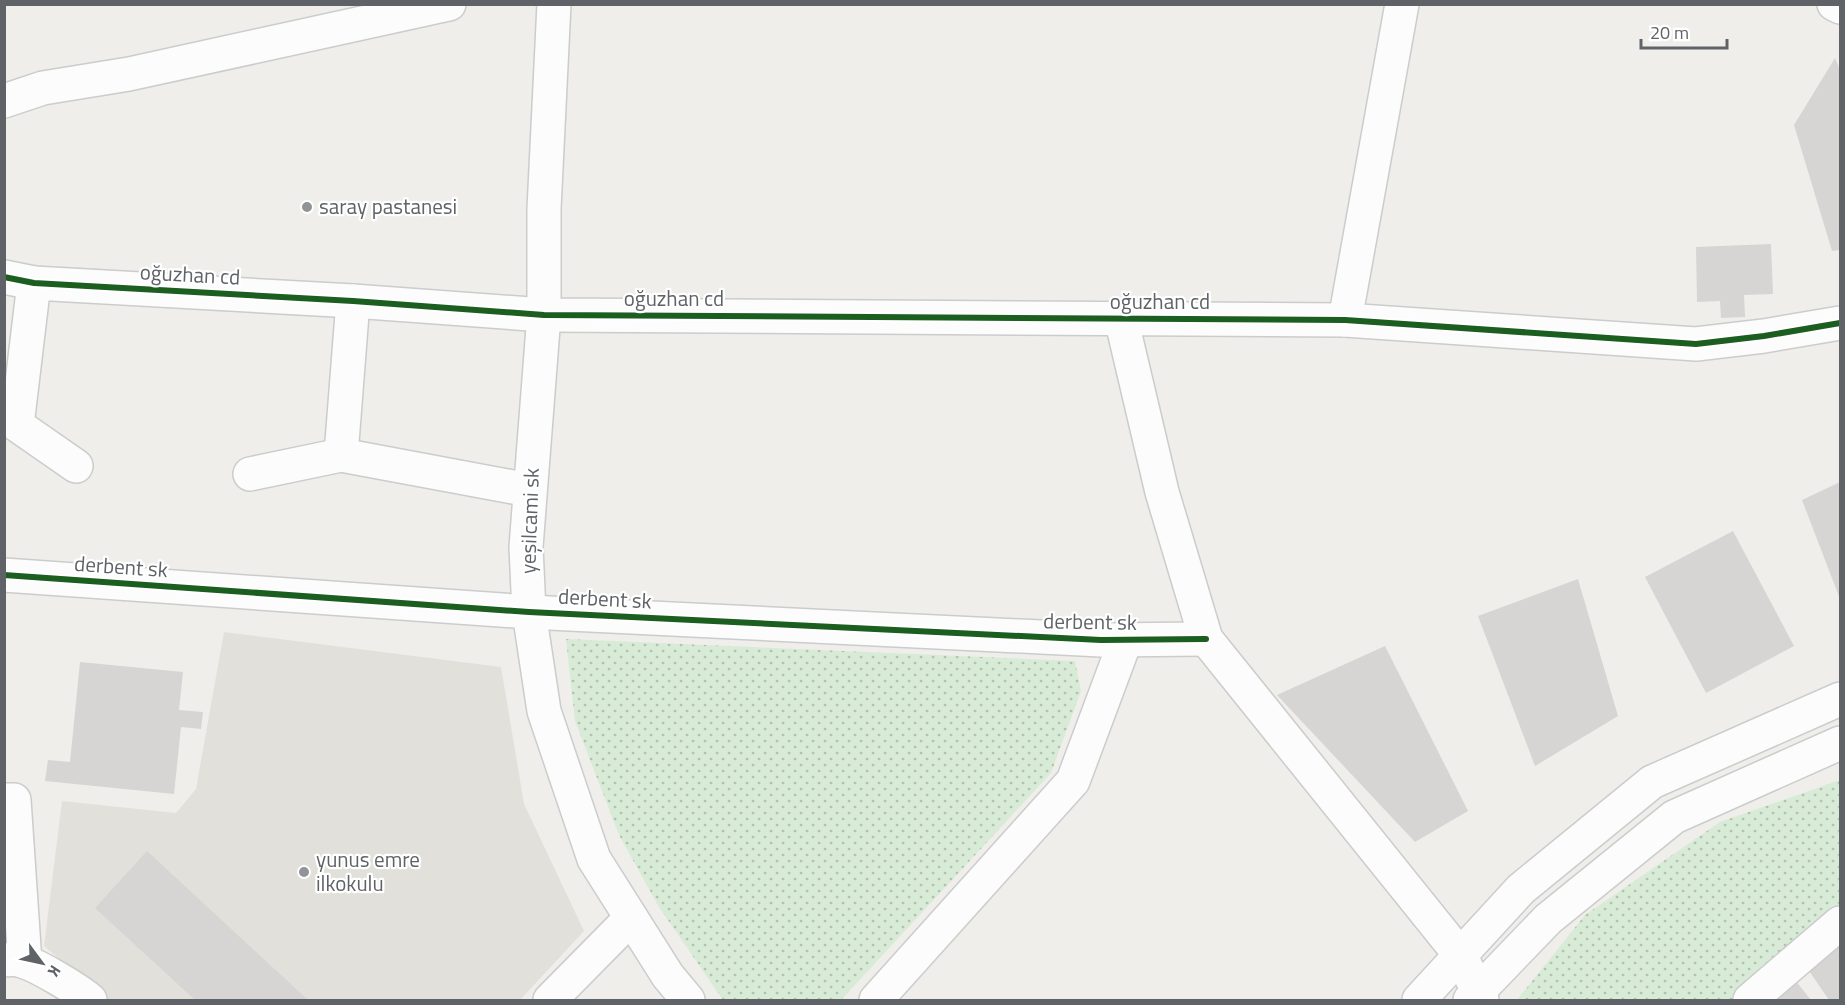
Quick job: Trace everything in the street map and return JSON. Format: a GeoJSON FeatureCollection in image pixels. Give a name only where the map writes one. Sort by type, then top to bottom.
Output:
{"type":"FeatureCollection","features":[{"type":"Feature","properties":{"kind":"street"},"geometry":{"type":"LineString","coordinates":[[4,101],[43,88],[129,74],[449,4]]}},
{"type":"Feature","properties":{"kind":"street","name":"yeşilcami sk"},"geometry":{"type":"LineString","coordinates":[[554,4],[544,209],[544,315],[526,547],[529,612],[544,711],[594,859],[668,976],[688,1000]]}},
{"type":"Feature","properties":{"kind":"street"},"geometry":{"type":"LineString","coordinates":[[1345,320],[1402,4]]}},
{"type":"Feature","properties":{"kind":"street"},"geometry":{"type":"LineString","coordinates":[[1834,4],[1840,7]]}},
{"type":"Feature","properties":{"kind":"street"},"geometry":{"type":"LineString","coordinates":[[19,280],[17,424],[76,466]]}},
{"type":"Feature","properties":{"kind":"street","name":"oğuzhan cd"},"geometry":{"type":"LineString","coordinates":[[19,280],[544,315],[1345,320],[1696,344],[1764,336],[1840,323]]}},
{"type":"Feature","properties":{"kind":"street"},"geometry":{"type":"LineString","coordinates":[[341,455],[352,301]]}},
{"type":"Feature","properties":{"kind":"street"},"geometry":{"type":"LineString","coordinates":[[1121,318],[1162,492],[1206,639],[1461,956],[1477,998],[1548,919],[1674,817],[1840,744]]}},
{"type":"Feature","properties":{"kind":"street"},"geometry":{"type":"LineString","coordinates":[[250,474],[341,455],[529,490]]}},
{"type":"Feature","properties":{"kind":"street","name":"derbent sk"},"geometry":{"type":"LineString","coordinates":[[4,575],[529,612],[1101,640],[1206,639]]}},
{"type":"Feature","properties":{"kind":"street"},"geometry":{"type":"LineString","coordinates":[[876,1000],[1073,781],[1126,639]]}},
{"type":"Feature","properties":{"kind":"street"},"geometry":{"type":"LineString","coordinates":[[1419,1000],[1521,889],[1652,782],[1840,699]]}},
{"type":"Feature","properties":{"kind":"street"},"geometry":{"type":"LineString","coordinates":[[4,800],[14,800],[15,961],[81,992],[90,1000]]}},
{"type":"Feature","properties":{"kind":"street"},"geometry":{"type":"LineString","coordinates":[[550,1000],[631,918]]}},
{"type":"Feature","properties":{"kind":"street"},"geometry":{"type":"LineString","coordinates":[[1750,1000],[1840,924]]}},
{"type":"Feature","properties":{"kind":"shaded area","name":"yunus emre ilkokulu"},"geometry":{"type":"Polygon","coordinates":[[[224,632],[501,667],[524,804],[584,931],[520,1000],[106,1000],[44,946],[62,801],[176,813],[196,789],[224,632]]]}},
{"type":"Feature","properties":{"kind":"green space"},"geometry":{"type":"Polygon","coordinates":[[[566,639],[1075,661],[1081,691],[1051,773],[841,1000],[723,1000],[659,907],[619,835],[575,721],[566,639]]]}},
{"type":"Feature","properties":{"kind":"green space"},"geometry":{"type":"Polygon","coordinates":[[[1840,780],[1840,920],[1737,1000],[1517,1000],[1585,915],[1720,822],[1840,780]]]}},
{"type":"Feature","properties":{"kind":"building"},"geometry":{"type":"Polygon","coordinates":[[[1835,58],[1840,70],[1840,250],[1832,251],[1794,125],[1835,58]]]}},
{"type":"Feature","properties":{"kind":"building"},"geometry":{"type":"Polygon","coordinates":[[[1771,244],[1773,294],[1744,295],[1745,317],[1721,318],[1720,301],[1697,302],[1696,247],[1771,244]]]}},
{"type":"Feature","properties":{"kind":"building"},"geometry":{"type":"Polygon","coordinates":[[[1840,482],[1840,599],[1802,500],[1840,482]]]}},
{"type":"Feature","properties":{"kind":"building"},"geometry":{"type":"Polygon","coordinates":[[[1733,531],[1794,646],[1706,693],[1645,577],[1733,531]]]}},
{"type":"Feature","properties":{"kind":"building"},"geometry":{"type":"Polygon","coordinates":[[[1578,579],[1618,716],[1535,766],[1478,616],[1578,579]]]}},
{"type":"Feature","properties":{"kind":"building"},"geometry":{"type":"Polygon","coordinates":[[[1385,646],[1468,811],[1415,842],[1277,695],[1385,646]]]}},
{"type":"Feature","properties":{"kind":"building"},"geometry":{"type":"Polygon","coordinates":[[[80,662],[183,672],[179,710],[203,712],[201,729],[181,727],[174,794],[45,781],[48,760],[70,762],[80,662]]]}},
{"type":"Feature","properties":{"kind":"building"},"geometry":{"type":"Polygon","coordinates":[[[147,851],[308,1000],[195,1000],[95,908],[147,851]]]}},
{"type":"Feature","properties":{"kind":"building"},"geometry":{"type":"Polygon","coordinates":[[[1840,941],[1840,1000],[1829,1000],[1805,965],[1840,941]]]}},
{"type":"Feature","properties":{"kind":"building"},"geometry":{"type":"Polygon","coordinates":[[[1795,980],[1811,1000],[1770,1000],[1795,980]]]}},
{"type":"Feature","properties":{"kind":"cycle path"},"geometry":{"type":"LineString","coordinates":[[4,277],[34,283],[353,301],[544,315],[1345,320],[1696,344],[1764,336],[1840,323]]}},
{"type":"Feature","properties":{"kind":"cycle path"},"geometry":{"type":"LineString","coordinates":[[4,575],[529,612],[1101,640],[1206,639]]}},
{"type":"Feature","properties":{"kind":"place","name":"saray pastanesi"},"geometry":{"type":"Point","coordinates":[307,207]}},
{"type":"Feature","properties":{"kind":"place","name":"yunus emre ilkokulu"},"geometry":{"type":"Point","coordinates":[304,872]}}]}
